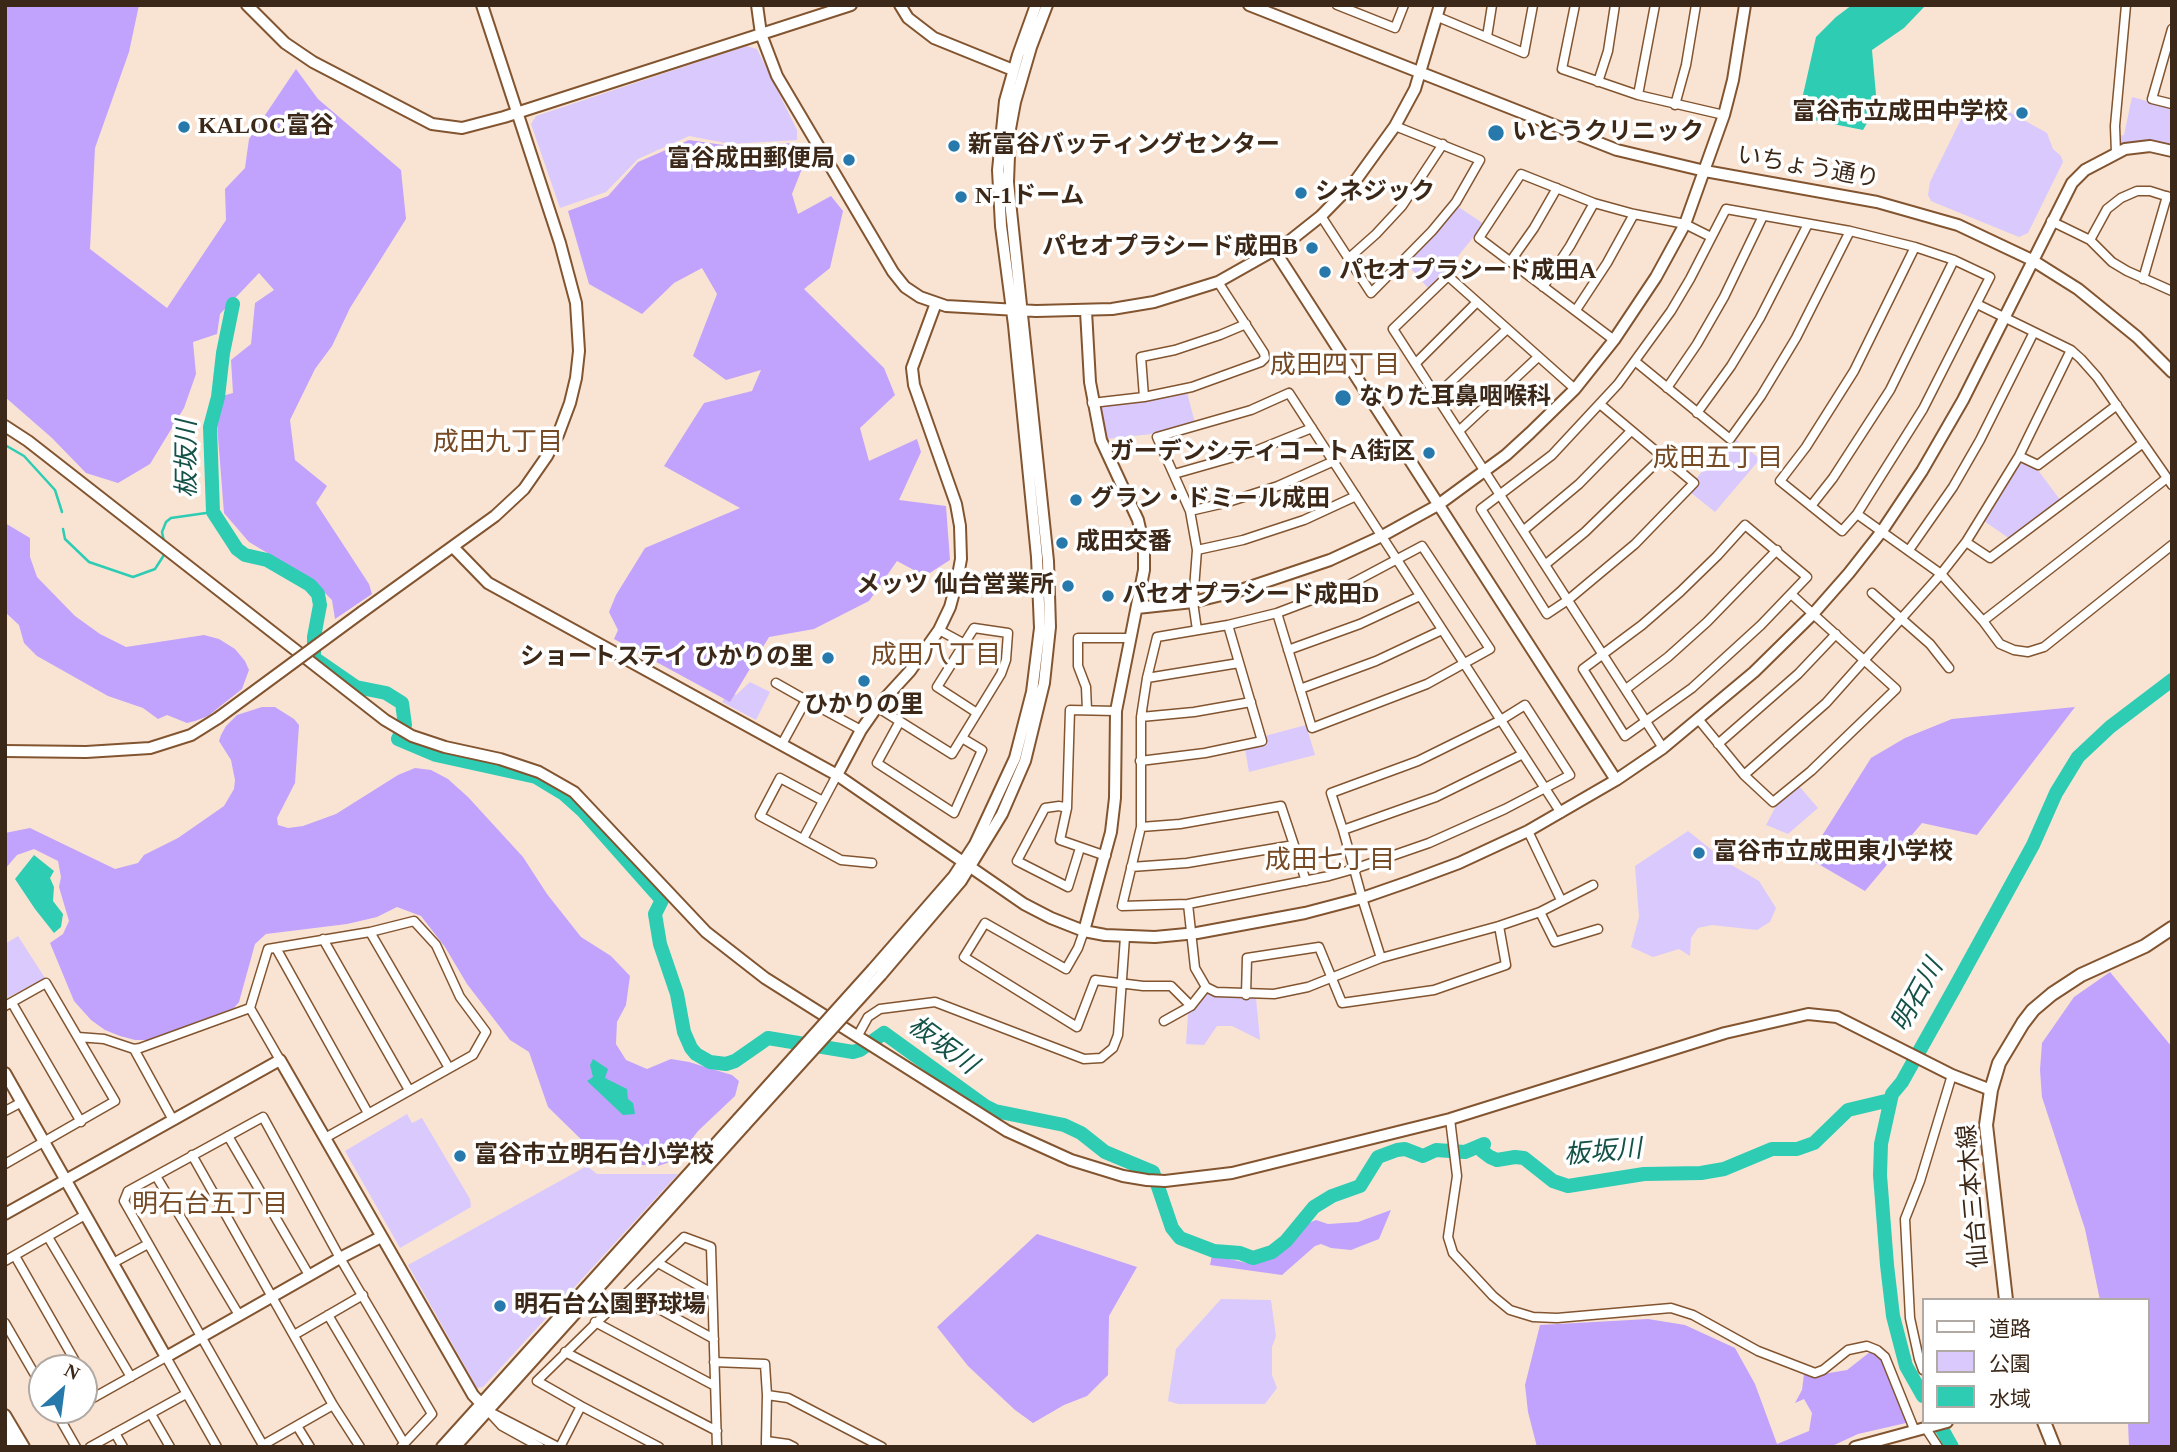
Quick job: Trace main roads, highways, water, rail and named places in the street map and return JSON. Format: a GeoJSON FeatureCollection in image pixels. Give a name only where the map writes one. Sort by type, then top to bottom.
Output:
{"type":"FeatureCollection","features":[{"type":"Feature","properties":{"kind":"main road","name":"仙台三本木線"},"geometry":{"type":"LineString","coordinates":[[2006,1298],[1987,1138],[1991,1090],[2005,1051],[2033,1010],[2052,995],[2081,975],[2145,946],[2172,928]]}},
{"type":"Feature","properties":{"kind":"main road"},"geometry":{"type":"LineString","coordinates":[[2045,1424],[2054,1447]]}},
{"type":"Feature","properties":{"kind":"water"},"geometry":{"type":"Polygon","coordinates":[[[1852,5],[1926,5],[1904,28],[1872,50],[1877,106],[1863,130],[1798,117],[1816,37],[1852,5]]]}},
{"type":"Feature","properties":{"kind":"water"},"geometry":{"type":"Polygon","coordinates":[[[34,855],[54,871],[50,878],[54,887],[53,901],[63,914],[61,927],[54,933],[15,879],[34,855]]]}},
{"type":"Feature","properties":{"kind":"water"},"geometry":{"type":"Polygon","coordinates":[[[593,1059],[608,1069],[605,1078],[627,1089],[635,1114],[623,1115],[587,1081],[593,1077],[590,1065],[593,1059]]]}},
{"type":"Feature","properties":{"kind":"waterway","name":"板坂川"},"geometry":{"type":"LineString","coordinates":[[233,304],[218,397],[210,427],[213,512],[237,549],[245,555],[267,560],[310,585],[318,594],[320,605],[314,637],[314,658],[356,687],[386,693],[402,703],[405,725],[398,739],[436,755],[536,777],[564,794],[583,811],[662,900],[655,914],[660,944],[677,994],[684,1032],[696,1054],[710,1062],[726,1064],[735,1061],[768,1038],[853,1052],[884,1033],[985,1106],[995,1111],[1064,1125],[1081,1133],[1105,1152],[1153,1172],[1172,1228],[1180,1238],[1214,1251],[1240,1253],[1253,1258],[1272,1252],[1286,1241],[1314,1207],[1332,1196],[1360,1186],[1378,1157],[1397,1150],[1405,1149],[1423,1156],[1436,1150],[1465,1152],[1484,1144],[1482,1151],[1490,1157],[1497,1160],[1524,1158],[1553,1181],[1568,1186],[1644,1174],[1701,1173],[1724,1169],[1772,1149],[1797,1149],[1814,1143],[1848,1110],[1890,1100]]}},
{"type":"Feature","properties":{"kind":"waterway"},"geometry":{"type":"LineString","coordinates":[[5,445],[24,456],[55,490],[62,512]]}},
{"type":"Feature","properties":{"kind":"waterway"},"geometry":{"type":"LineString","coordinates":[[164,542],[162,532],[171,518],[213,512]]}},
{"type":"Feature","properties":{"kind":"waterway"},"geometry":{"type":"LineString","coordinates":[[63,529],[65,539],[89,562],[133,577],[155,569],[164,555]]}},
{"type":"Feature","properties":{"kind":"waterway","name":"明石川"},"geometry":{"type":"LineString","coordinates":[[1922,1394],[1906,1366],[1893,1316],[1887,1265],[1880,1175],[1881,1144],[1892,1094],[1902,1082],[1954,989],[2033,845],[2056,793],[2078,757],[2110,727],[2172,680]]}},
{"type":"Feature","properties":{"kind":"waterway","name":"明石川"},"geometry":{"type":"LineString","coordinates":[[1939,1424],[1952,1447]]}},
{"type":"Feature","properties":{"kind":"place","name":"富谷市立成田中学校"},"geometry":{"type":"Point","coordinates":[2022,113]}},
{"type":"Feature","properties":{"kind":"place","name":"KALOC富谷"},"geometry":{"type":"Point","coordinates":[184,127]}},
{"type":"Feature","properties":{"kind":"place","name":"いとうクリニック"},"geometry":{"type":"Point","coordinates":[1496,133]}},
{"type":"Feature","properties":{"kind":"place","name":"新富谷バッティングセンター"},"geometry":{"type":"Point","coordinates":[954,146]}},
{"type":"Feature","properties":{"kind":"place","name":"富谷成田郵便局"},"geometry":{"type":"Point","coordinates":[849,160]}},
{"type":"Feature","properties":{"kind":"place","name":"シネジック"},"geometry":{"type":"Point","coordinates":[1301,193]}},
{"type":"Feature","properties":{"kind":"place","name":"N-1ドーム"},"geometry":{"type":"Point","coordinates":[961,197]}},
{"type":"Feature","properties":{"kind":"place","name":"パセオプラシード成田B"},"geometry":{"type":"Point","coordinates":[1312,248]}},
{"type":"Feature","properties":{"kind":"place","name":"パセオプラシード成田A"},"geometry":{"type":"Point","coordinates":[1325,272]}},
{"type":"Feature","properties":{"kind":"place","name":"なりた耳鼻咽喉科"},"geometry":{"type":"Point","coordinates":[1343,398]}},
{"type":"Feature","properties":{"kind":"place","name":"ガーデンシティコートA街区"},"geometry":{"type":"Point","coordinates":[1429,453]}},
{"type":"Feature","properties":{"kind":"place","name":"グラン・ドミール成田"},"geometry":{"type":"Point","coordinates":[1076,500]}},
{"type":"Feature","properties":{"kind":"place","name":"成田交番"},"geometry":{"type":"Point","coordinates":[1062,543]}},
{"type":"Feature","properties":{"kind":"place","name":"メッツ 仙台営業所"},"geometry":{"type":"Point","coordinates":[1068,586]}},
{"type":"Feature","properties":{"kind":"place","name":"パセオプラシード成田D"},"geometry":{"type":"Point","coordinates":[1108,596]}},
{"type":"Feature","properties":{"kind":"place","name":"ショートステイ ひかりの里"},"geometry":{"type":"Point","coordinates":[828,658]}},
{"type":"Feature","properties":{"kind":"place","name":"ひかりの里"},"geometry":{"type":"Point","coordinates":[864,681]}},
{"type":"Feature","properties":{"kind":"place","name":"富谷市立成田東小学校"},"geometry":{"type":"Point","coordinates":[1699,853]}},
{"type":"Feature","properties":{"kind":"place","name":"富谷市立明石台小学校"},"geometry":{"type":"Point","coordinates":[460,1156]}},
{"type":"Feature","properties":{"kind":"place","name":"明石台公園野球場"},"geometry":{"type":"Point","coordinates":[500,1306]}},
{"type":"Feature","properties":{"kind":"district","name":"成田四丁目"},"geometry":{"type":"Point","coordinates":[1335,366]}},
{"type":"Feature","properties":{"kind":"district","name":"成田九丁目"},"geometry":{"type":"Point","coordinates":[498,443]}},
{"type":"Feature","properties":{"kind":"district","name":"成田五丁目"},"geometry":{"type":"Point","coordinates":[1718,459]}},
{"type":"Feature","properties":{"kind":"district","name":"成田八丁目"},"geometry":{"type":"Point","coordinates":[936,656]}},
{"type":"Feature","properties":{"kind":"district","name":"成田七丁目"},"geometry":{"type":"Point","coordinates":[1330,861]}},
{"type":"Feature","properties":{"kind":"district","name":"明石台五丁目"},"geometry":{"type":"Point","coordinates":[210,1205]}}]}
